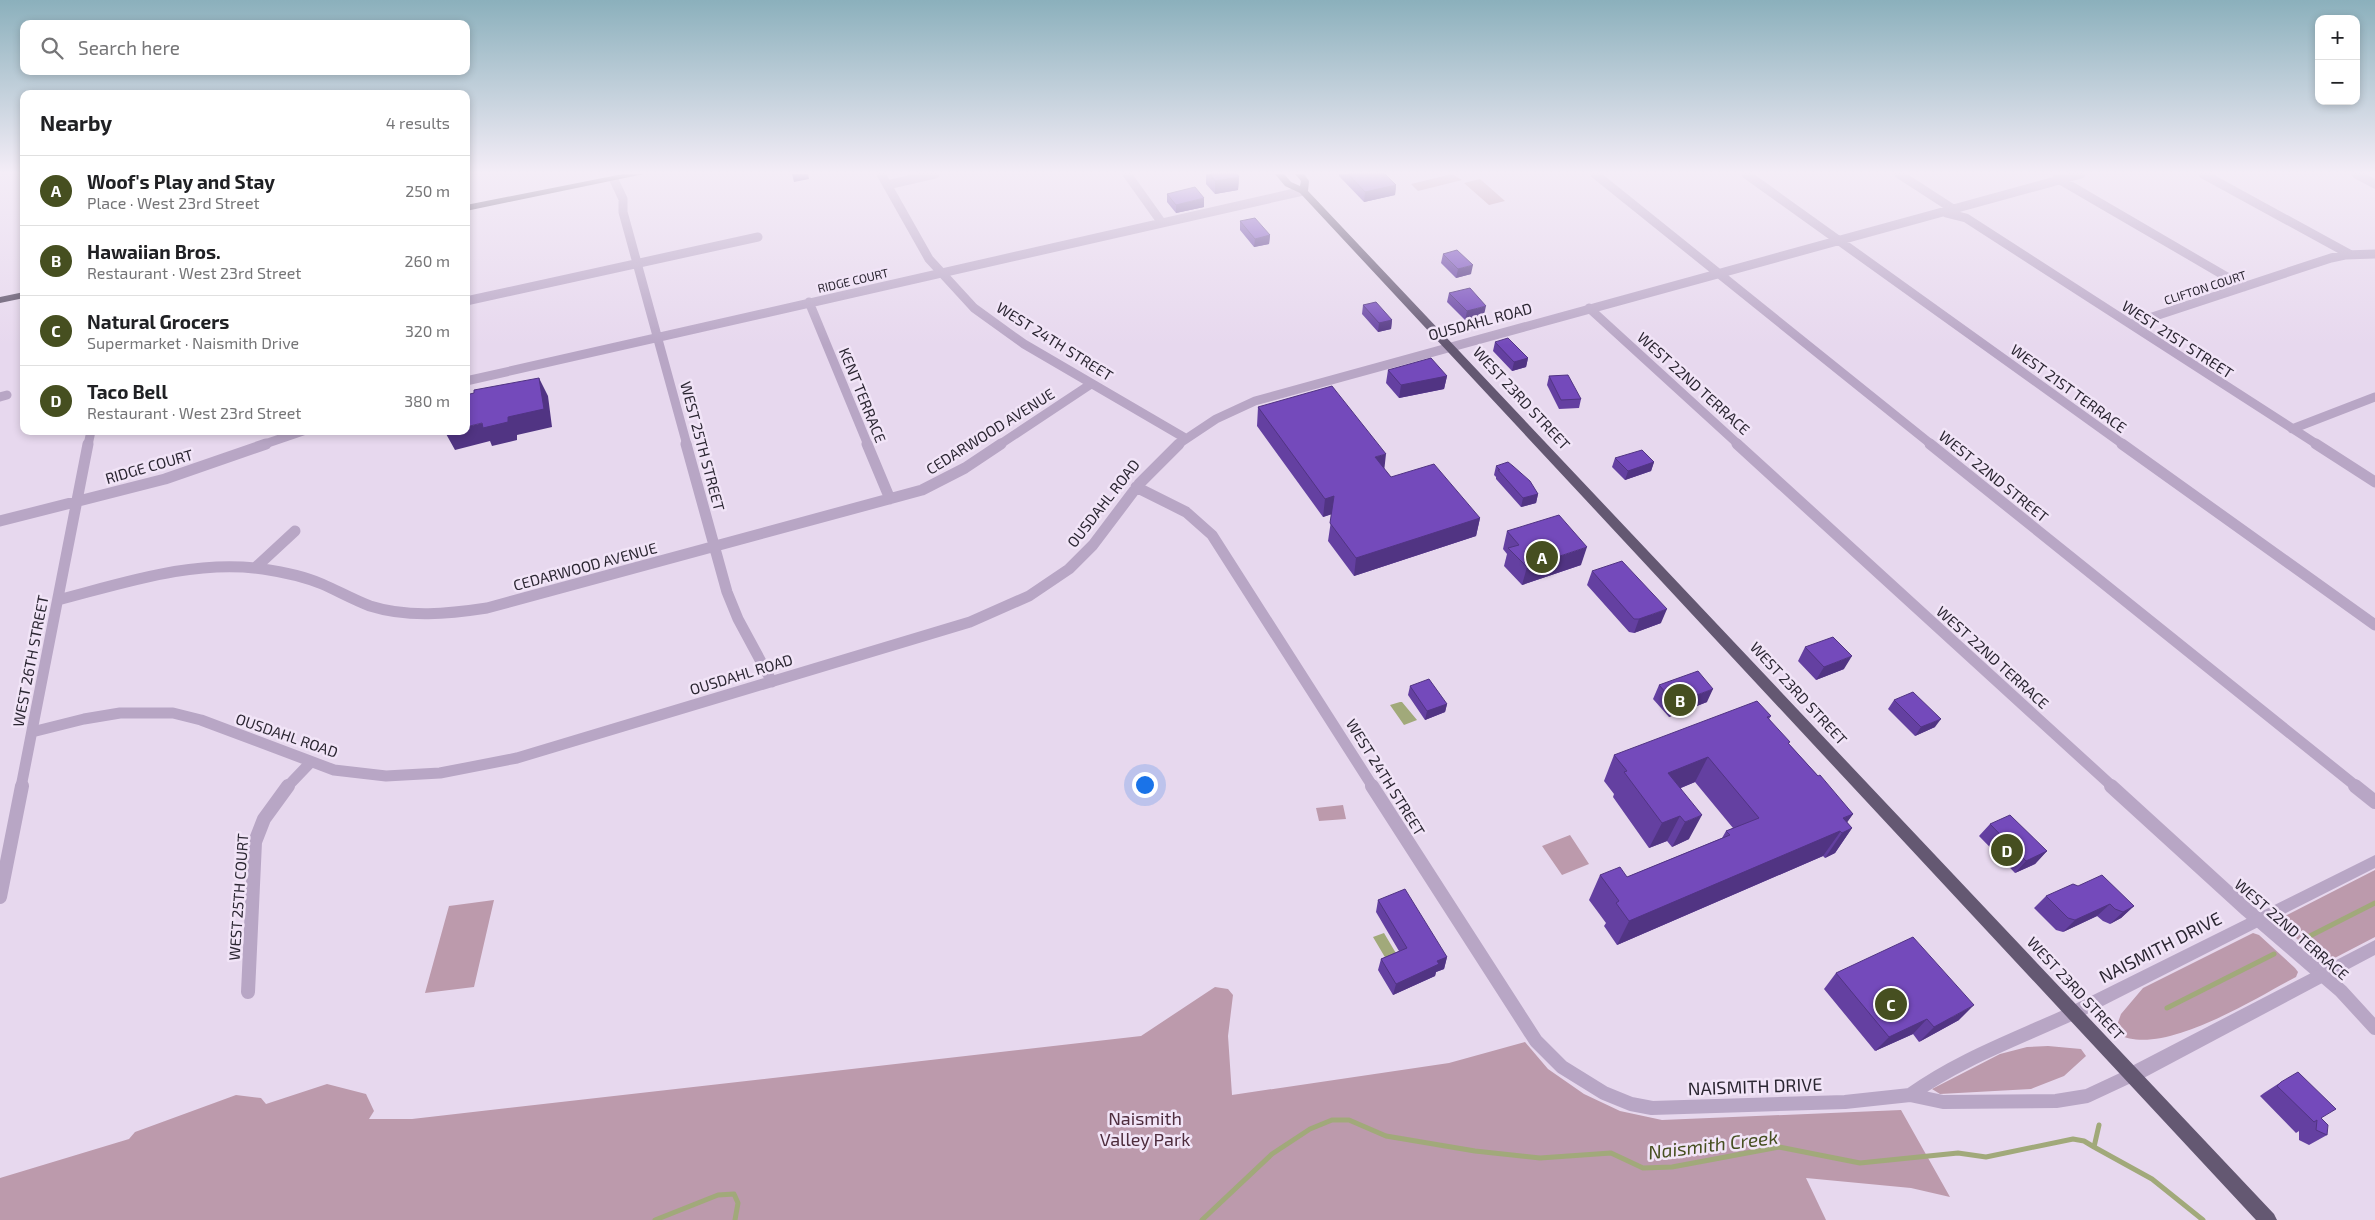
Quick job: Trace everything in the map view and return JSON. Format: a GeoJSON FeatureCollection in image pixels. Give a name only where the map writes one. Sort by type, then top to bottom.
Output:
{"type":"FeatureCollection","features":[{"type":"Feature","properties":{"kind":"highway"},"geometry":{"type":"LineString","coordinates":[[0,300],[20,296]]}},
{"type":"Feature","properties":{"kind":"main road","name":"WEST 23RD STREET"},"geometry":{"type":"LineString","coordinates":[[1340,231],[2268,1220]]}},
{"type":"Feature","properties":{"kind":"street","name":"WEST 25TH STREET"},"geometry":{"type":"LineString","coordinates":[[629,231],[727,592],[738,619],[772,682]]}},
{"type":"Feature","properties":{"kind":"street","name":"WEST 24TH STREET"},"geometry":{"type":"LineString","coordinates":[[912,231],[940,273],[974,308],[1007,333],[1185,438]]}},
{"type":"Feature","properties":{"kind":"street","name":"RIDGE COURT"},"geometry":{"type":"LineString","coordinates":[[470,380],[1127,231]]}},
{"type":"Feature","properties":{"kind":"street","name":"WEST 22ND STREET"},"geometry":{"type":"LineString","coordinates":[[1666,231],[2375,802]]}},
{"type":"Feature","properties":{"kind":"street","name":"WEST 21ST TERRACE"},"geometry":{"type":"LineString","coordinates":[[1824,231],[2375,625]]}},
{"type":"Feature","properties":{"kind":"street","name":"OUSDAHL ROAD"},"geometry":{"type":"LineString","coordinates":[[32,732],[98,716],[126,712],[174,713],[193,718],[310,763],[373,775],[436,775],[469,770],[527,755],[970,622],[1022,599],[1056,578],[1081,558],[1156,462],[1185,438],[1215,418],[1255,401],[1875,231]]}},
{"type":"Feature","properties":{"kind":"street","name":"WEST 21ST STREET"},"geometry":{"type":"LineString","coordinates":[[1986,231],[2375,482]]}},
{"type":"Feature","properties":{"kind":"street"},"geometry":{"type":"LineString","coordinates":[[2148,231],[2244,287]]}},
{"type":"Feature","properties":{"kind":"street"},"geometry":{"type":"LineString","coordinates":[[2307,231],[2351,255]]}},
{"type":"Feature","properties":{"kind":"street"},"geometry":{"type":"LineString","coordinates":[[470,300],[758,237]]}},
{"type":"Feature","properties":{"kind":"street","name":"CLIFTON COURT"},"geometry":{"type":"LineString","coordinates":[[2131,324],[2331,258],[2375,254]]}},
{"type":"Feature","properties":{"kind":"street","name":"KENT TERRACE"},"geometry":{"type":"LineString","coordinates":[[809,302],[890,499]]}},
{"type":"Feature","properties":{"kind":"street","name":"WEST 22ND TERRACE"},"geometry":{"type":"LineString","coordinates":[[1590,308],[2258,919],[2320,975],[2341,991],[2375,1028]]}},
{"type":"Feature","properties":{"kind":"street","name":"CEDARWOOD AVENUE"},"geometry":{"type":"LineString","coordinates":[[58,600],[168,573],[205,569],[255,568],[298,577],[384,610],[408,613],[446,613],[487,608],[922,490],[949,478],[1092,384]]}},
{"type":"Feature","properties":{"kind":"street"},"geometry":{"type":"LineString","coordinates":[[2292,429],[2375,397]]}},
{"type":"Feature","properties":{"kind":"street","name":"WEST 26TH STREET"},"geometry":{"type":"LineString","coordinates":[[0,897],[90,435]]}},
{"type":"Feature","properties":{"kind":"street","name":"RIDGE COURT"},"geometry":{"type":"LineString","coordinates":[[0,520],[164,479],[291,435]]}},
{"type":"Feature","properties":{"kind":"street","name":"WEST 24TH STREET"},"geometry":{"type":"LineString","coordinates":[[1136,487],[1178,506],[1200,522],[1212,535],[1536,1042],[1562,1067],[1604,1093]]}},
{"type":"Feature","properties":{"kind":"street"},"geometry":{"type":"LineString","coordinates":[[255,568],[295,531]]}},
{"type":"Feature","properties":{"kind":"street","name":"WEST 25TH COURT"},"geometry":{"type":"LineString","coordinates":[[248,992],[255,842],[259,827],[278,797],[310,763]]}},
{"type":"Feature","properties":{"kind":"street","name":"NAISMITH DRIVE"},"geometry":{"type":"LineString","coordinates":[[1910,1094],[1929,1080],[2073,1013],[2375,861]]}},
{"type":"Feature","properties":{"kind":"street","name":"NAISMITH DRIVE"},"geometry":{"type":"LineString","coordinates":[[1604,1093],[1631,1104],[1672,1109],[1845,1102],[1910,1094],[1943,1102],[2056,1101],[2086,1096],[2132,1075],[2375,946]]}},
{"type":"Feature","properties":{"kind":"green space"},"geometry":{"type":"Polygon","coordinates":[[[1343,805],[1346,819],[1319,821],[1316,808],[1343,805]]]}},
{"type":"Feature","properties":{"kind":"green space"},"geometry":{"type":"Polygon","coordinates":[[[1570,835],[1589,864],[1562,875],[1542,846],[1570,835]]]}},
{"type":"Feature","properties":{"kind":"green space"},"geometry":{"type":"Polygon","coordinates":[[[2375,870],[2375,937],[2327,962],[2322,961],[2279,923],[2281,918],[2375,870]]]}},
{"type":"Feature","properties":{"kind":"green space"},"geometry":{"type":"Polygon","coordinates":[[[494,900],[474,987],[425,993],[449,906],[494,900]]]}},
{"type":"Feature","properties":{"kind":"green space"},"geometry":{"type":"Polygon","coordinates":[[[2253,933],[2259,935],[2295,968],[2298,972],[2296,977],[2234,1010],[2183,1032],[2158,1038],[2136,1040],[2118,1034],[2116,1028],[2121,1014],[2143,988],[2253,933]]]}},
{"type":"Feature","properties":{"kind":"green space","name":"Naismith Valley Park"},"geometry":{"type":"Polygon","coordinates":[[[1215,987],[1228,989],[1233,995],[1228,1036],[1232,1095],[1449,1063],[1525,1042],[1548,1069],[1584,1094],[1620,1111],[1662,1120],[1901,1110],[1950,1197],[1911,1188],[1806,1178],[1826,1220],[0,1220],[0,1178],[129,1139],[135,1132],[236,1095],[261,1098],[266,1104],[327,1084],[366,1094],[374,1111],[369,1119],[412,1119],[1141,1036],[1215,987]]]}},
{"type":"Feature","properties":{"kind":"green space"},"geometry":{"type":"Polygon","coordinates":[[[2048,1046],[2081,1049],[2086,1056],[2064,1076],[2031,1089],[1940,1094],[1932,1089],[2000,1054],[2027,1047],[2048,1046]]]}},
{"type":"Feature","properties":{"kind":"shaded area"},"geometry":{"type":"Polygon","coordinates":[[[1400,702],[1417,720],[1404,725],[1390,705],[1400,702]]]}},
{"type":"Feature","properties":{"kind":"shaded area"},"geometry":{"type":"Polygon","coordinates":[[[1384,933],[1397,955],[1386,959],[1373,937],[1384,933]]]}},
{"type":"Feature","properties":{"kind":"building"},"geometry":{"type":"Polygon","coordinates":[[[1248,231],[1266,231],[1270,235],[1255,239],[1248,231]]]}},
{"type":"Feature","properties":{"kind":"building"},"geometry":{"type":"Polygon","coordinates":[[[1457,250],[1473,265],[1458,269],[1443,254],[1457,250]]]}},
{"type":"Feature","properties":{"kind":"building"},"geometry":{"type":"Polygon","coordinates":[[[1470,288],[1486,306],[1467,311],[1449,293],[1470,288]]]}},
{"type":"Feature","properties":{"kind":"building"},"geometry":{"type":"Polygon","coordinates":[[[1376,302],[1392,320],[1379,323],[1363,305],[1376,302]]]}},
{"type":"Feature","properties":{"kind":"building"},"geometry":{"type":"Polygon","coordinates":[[[1508,338],[1528,358],[1514,362],[1495,342],[1508,338]]]}},
{"type":"Feature","properties":{"kind":"building"},"geometry":{"type":"Polygon","coordinates":[[[1431,358],[1447,376],[1401,385],[1388,370],[1431,358]]]}},
{"type":"Feature","properties":{"kind":"building"},"geometry":{"type":"Polygon","coordinates":[[[1568,375],[1581,399],[1561,400],[1549,376],[1568,375]]]}},
{"type":"Feature","properties":{"kind":"building"},"geometry":{"type":"Polygon","coordinates":[[[539,378],[544,409],[508,417],[508,422],[483,428],[482,423],[470,426],[470,394],[474,393],[474,390],[539,378]]]}},
{"type":"Feature","properties":{"kind":"building"},"geometry":{"type":"Polygon","coordinates":[[[1332,386],[1386,454],[1375,457],[1391,477],[1434,464],[1480,518],[1356,558],[1330,523],[1334,496],[1325,499],[1258,407],[1332,386]]]}},
{"type":"Feature","properties":{"kind":"building"},"geometry":{"type":"Polygon","coordinates":[[[1642,450],[1654,462],[1628,471],[1615,458],[1642,450]]]}},
{"type":"Feature","properties":{"kind":"building"},"geometry":{"type":"Polygon","coordinates":[[[1508,462],[1530,481],[1538,494],[1523,498],[1496,466],[1508,462]]]}},
{"type":"Feature","properties":{"kind":"building"},"geometry":{"type":"Polygon","coordinates":[[[1559,515],[1587,547],[1527,567],[1508,548],[1519,545],[1507,531],[1559,515]]]}},
{"type":"Feature","properties":{"kind":"building"},"geometry":{"type":"Polygon","coordinates":[[[1622,561],[1667,609],[1634,619],[1592,571],[1622,561]]]}},
{"type":"Feature","properties":{"kind":"building"},"geometry":{"type":"Polygon","coordinates":[[[1833,637],[1852,656],[1824,667],[1805,647],[1833,637]]]}},
{"type":"Feature","properties":{"kind":"building"},"geometry":{"type":"Polygon","coordinates":[[[1698,671],[1713,689],[1675,703],[1659,685],[1698,671]]]}},
{"type":"Feature","properties":{"kind":"building"},"geometry":{"type":"Polygon","coordinates":[[[1429,679],[1447,704],[1427,711],[1410,686],[1429,679]]]}},
{"type":"Feature","properties":{"kind":"building"},"geometry":{"type":"Polygon","coordinates":[[[1913,692],[1941,719],[1921,727],[1894,700],[1913,692]]]}},
{"type":"Feature","properties":{"kind":"building"},"geometry":{"type":"Polygon","coordinates":[[[1757,701],[1771,716],[1767,717],[1790,742],[1788,743],[1818,776],[1820,775],[1853,814],[1843,818],[1852,828],[1842,833],[1840,831],[1629,921],[1616,903],[1619,901],[1600,875],[1620,867],[1627,877],[1730,835],[1726,831],[1759,818],[1708,757],[1668,773],[1702,815],[1685,822],[1680,816],[1662,823],[1624,772],[1627,771],[1614,755],[1757,701]]]}},
{"type":"Feature","properties":{"kind":"building"},"geometry":{"type":"Polygon","coordinates":[[[2010,815],[2047,851],[2026,861],[1990,824],[2010,815]]]}},
{"type":"Feature","properties":{"kind":"building"},"geometry":{"type":"Polygon","coordinates":[[[2102,875],[2134,906],[2123,912],[2115,909],[2110,904],[2075,920],[2068,918],[2046,896],[2073,884],[2078,886],[2102,875]]]}},
{"type":"Feature","properties":{"kind":"building"},"geometry":{"type":"Polygon","coordinates":[[[1405,889],[1447,957],[1437,961],[1439,964],[1396,984],[1381,959],[1407,948],[1378,900],[1405,889]]]}},
{"type":"Feature","properties":{"kind":"building"},"geometry":{"type":"Polygon","coordinates":[[[1913,937],[1974,1005],[1934,1027],[1927,1019],[1889,1037],[1836,973],[1913,937]]]}},
{"type":"Feature","properties":{"kind":"building"},"geometry":{"type":"Polygon","coordinates":[[[2298,1072],[2336,1109],[2321,1118],[2328,1125],[2327,1135],[2316,1130],[2317,1120],[2314,1122],[2277,1086],[2298,1072]]]}},
{"type":"Feature","properties":{"kind":"waterway"},"geometry":{"type":"LineString","coordinates":[[2302,940],[2375,903]]}},
{"type":"Feature","properties":{"kind":"waterway"},"geometry":{"type":"LineString","coordinates":[[2167,1008],[2274,954]]}},
{"type":"Feature","properties":{"kind":"waterway","name":"Naismith Creek"},"geometry":{"type":"LineString","coordinates":[[1202,1220],[1272,1154],[1310,1129],[1332,1120],[1349,1120],[1386,1136],[1475,1151],[1540,1158],[1611,1153],[1643,1168],[1672,1167],[1779,1147],[1860,1163],[1958,1153],[1986,1157],[2073,1139],[2084,1141],[2094,1147]]}},
{"type":"Feature","properties":{"kind":"waterway","name":"Naismith Creek"},"geometry":{"type":"LineString","coordinates":[[2094,1147],[2099,1125]]}},
{"type":"Feature","properties":{"kind":"waterway"},"geometry":{"type":"LineString","coordinates":[[2094,1147],[2152,1179],[2203,1220]]}},
{"type":"Feature","properties":{"kind":"waterway","name":"Naismith Creek"},"geometry":{"type":"LineString","coordinates":[[655,1220],[718,1195],[734,1194],[738,1203],[735,1220]]}},
{"type":"Feature","properties":{"kind":"place","name":"Woof's Play and Stay"},"geometry":{"type":"Point","coordinates":[1542,557]}},
{"type":"Feature","properties":{"kind":"place","name":"Hawaiian Bros."},"geometry":{"type":"Point","coordinates":[1680,700]}},
{"type":"Feature","properties":{"kind":"place","name":"Taco Bell"},"geometry":{"type":"Point","coordinates":[2007,850]}},
{"type":"Feature","properties":{"kind":"place","name":"Natural Grocers"},"geometry":{"type":"Point","coordinates":[1891,1004]}}]}
